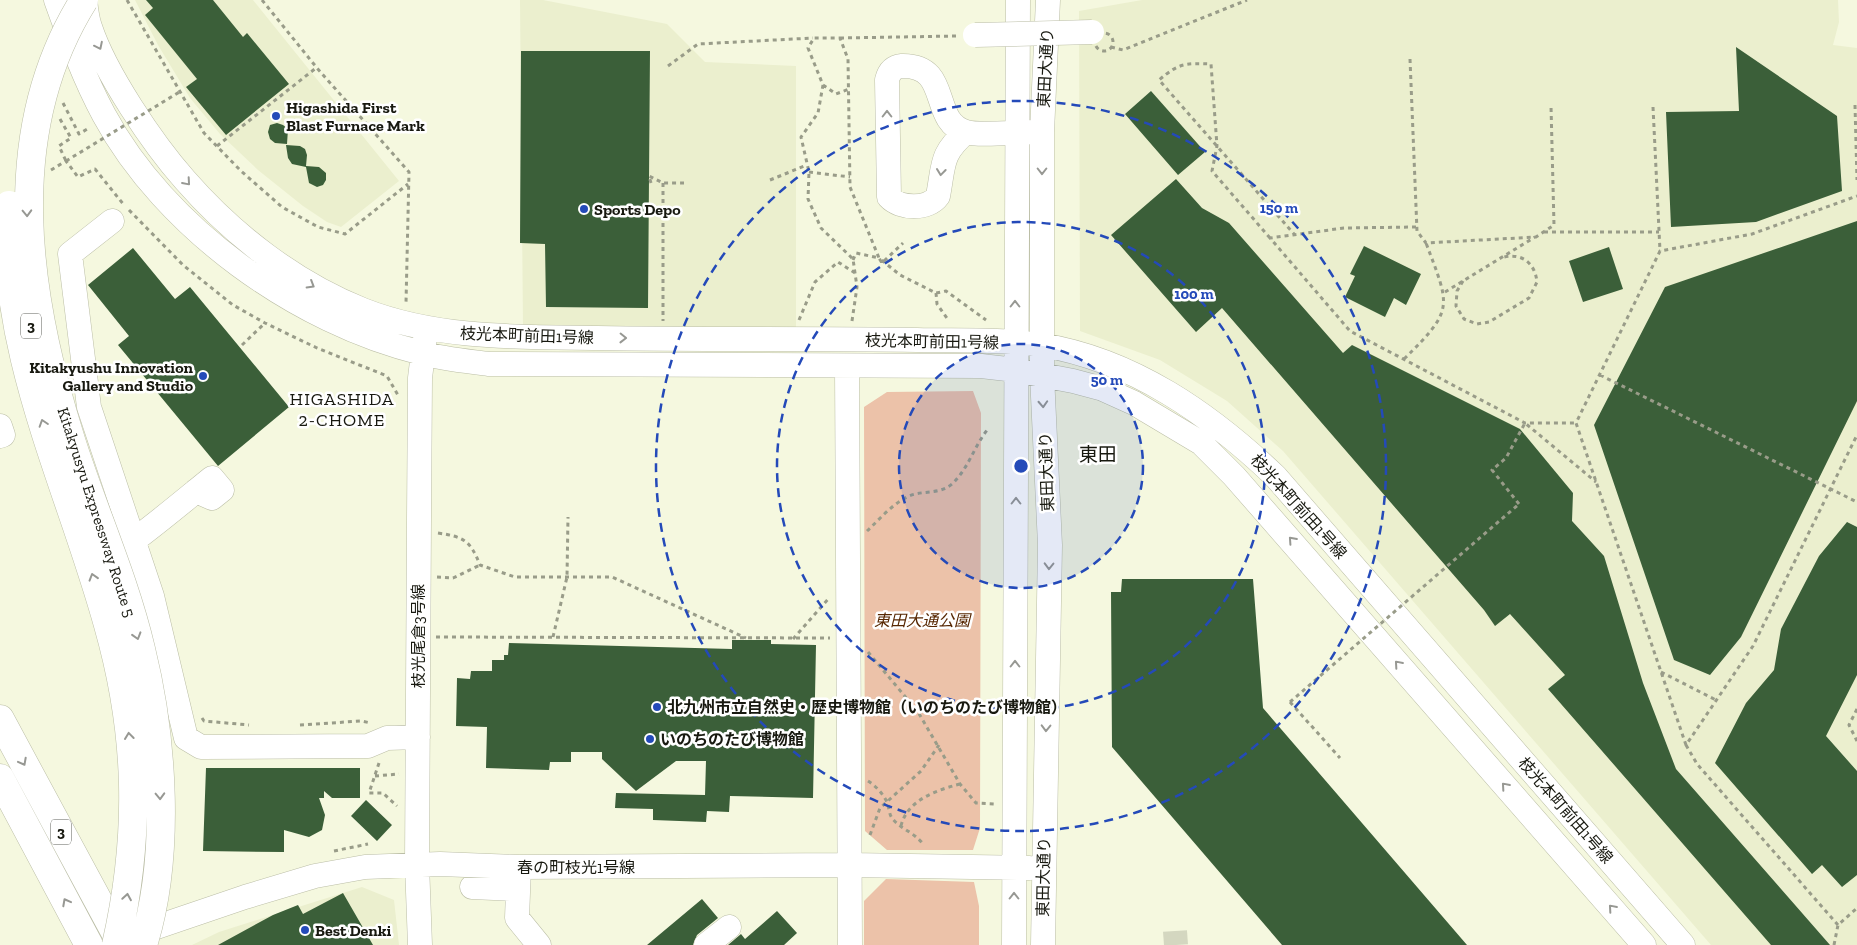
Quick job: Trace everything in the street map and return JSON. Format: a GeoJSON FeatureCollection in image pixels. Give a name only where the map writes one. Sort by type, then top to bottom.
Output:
{"type":"FeatureCollection","features":[{"type":"Feature","properties":{"kind":"highway","name":"Kitakyusyu Expressway Route 5"},"geometry":{"type":"LineString","coordinates":[[68,0],[56,19],[29,84],[18,124],[11,165],[9,261],[22,352],[109,626],[125,700],[134,772],[134,838],[127,900],[125,944]]}},
{"type":"Feature","properties":{"kind":"highway","name":"Kitakyusyu Expressway Route 5"},"geometry":{"type":"LineString","coordinates":[[84,0],[60,44],[46,81],[29,157],[26,196],[28,236],[42,336],[71,440],[122,586],[141,647],[153,702],[161,820],[156,878],[125,944]]}},
{"type":"Feature","properties":{"kind":"highway","name":"3"},"geometry":{"type":"LineString","coordinates":[[0,208],[6,241],[25,305],[71,440]]}},
{"type":"Feature","properties":{"kind":"highway","name":"3"},"geometry":{"type":"LineString","coordinates":[[0,299],[35,397]]}},
{"type":"Feature","properties":{"kind":"highway","name":"3"},"geometry":{"type":"LineString","coordinates":[[0,719],[125,944]]}},
{"type":"Feature","properties":{"kind":"highway","name":"3"},"geometry":{"type":"LineString","coordinates":[[0,778],[89,945]]}},
{"type":"Feature","properties":{"kind":"street","name":"枝光本町前田1号線"},"geometry":{"type":"LineString","coordinates":[[56,0],[82,70],[105,116],[138,166],[193,228],[246,272],[302,306],[358,332],[421,353],[489,364],[533,366],[981,366],[1073,380],[1134,403],[1170,424],[1207,450],[1234,476],[1644,945]]}},
{"type":"Feature","properties":{"kind":"street","name":"枝光本町前田1号線"},"geometry":{"type":"LineString","coordinates":[[84,0],[89,27],[113,76],[167,159],[214,212],[267,255],[312,286],[365,311],[426,328],[490,336],[1015,343],[1042,345],[1115,366],[1149,381],[1192,407],[1236,439],[1282,483],[1683,945]]}},
{"type":"Feature","properties":{"kind":"street","name":"東田大通り"},"geometry":{"type":"LineString","coordinates":[[1014,945],[1015,343],[1018,0]]}},
{"type":"Feature","properties":{"kind":"street","name":"東田大通り"},"geometry":{"type":"LineString","coordinates":[[1042,945],[1050,545],[1042,375],[1042,132],[1048,0]]}},
{"type":"Feature","properties":{"kind":"street"},"geometry":{"type":"LineString","coordinates":[[975,35],[1092,32]]}},
{"type":"Feature","properties":{"kind":"street"},"geometry":{"type":"LineString","coordinates":[[966,132],[949,148],[944,157],[938,196],[934,200],[926,205],[902,205],[897,204],[889,197],[887,80],[891,70],[899,66],[911,66],[926,71],[936,84],[944,112],[953,123],[966,132],[1042,132]]}},
{"type":"Feature","properties":{"kind":"street"},"geometry":{"type":"LineString","coordinates":[[112,221],[70,254],[89,407],[152,596],[186,738],[201,747],[368,746],[387,738],[418,737]]}},
{"type":"Feature","properties":{"kind":"street","name":"枝光尾倉3号線"},"geometry":{"type":"LineString","coordinates":[[420,945],[417,864],[421,353],[426,328]]}},
{"type":"Feature","properties":{"kind":"street"},"geometry":{"type":"LineString","coordinates":[[847,366],[850,945]]}},
{"type":"Feature","properties":{"kind":"street"},"geometry":{"type":"LineString","coordinates":[[0,426],[3,435],[0,436]]}},
{"type":"Feature","properties":{"kind":"street"},"geometry":{"type":"LineString","coordinates":[[133,541],[196,491]]}},
{"type":"Feature","properties":{"kind":"street","name":"春の町枝光1号線"},"geometry":{"type":"LineString","coordinates":[[125,944],[137,933],[245,897],[315,876],[365,867],[417,864],[518,878],[850,865],[1014,866],[1043,869]]}},
{"type":"Feature","properties":{"kind":"street"},"geometry":{"type":"LineString","coordinates":[[472,887],[518,878],[517,918],[539,945]]}},
{"type":"Feature","properties":{"kind":"street"},"geometry":{"type":"LineString","coordinates":[[706,945],[728,927]]}},
{"type":"Feature","properties":{"kind":"path"},"geometry":{"type":"LineString","coordinates":[[127,0],[204,133],[282,207],[318,227],[345,234],[408,184]]}},
{"type":"Feature","properties":{"kind":"path"},"geometry":{"type":"LineString","coordinates":[[262,0],[317,68],[409,172],[406,303]]}},
{"type":"Feature","properties":{"kind":"path"},"geometry":{"type":"LineString","coordinates":[[1111,47],[1123,50],[1247,0]]}},
{"type":"Feature","properties":{"kind":"path"},"geometry":{"type":"LineString","coordinates":[[668,66],[698,44],[814,38],[937,36]]}},
{"type":"Feature","properties":{"kind":"path"},"geometry":{"type":"LineString","coordinates":[[797,323],[815,282],[838,262],[855,273],[852,259],[821,228],[808,199],[808,172],[801,137],[818,113],[823,85],[808,48],[814,38]]}},
{"type":"Feature","properties":{"kind":"path"},"geometry":{"type":"LineString","coordinates":[[840,38],[848,59],[850,187],[882,264],[903,243]]}},
{"type":"Feature","properties":{"kind":"path"},"geometry":{"type":"LineString","coordinates":[[1404,359],[1436,326],[1444,310],[1444,292],[1426,243],[1416,227],[1410,59]]}},
{"type":"Feature","properties":{"kind":"path"},"geometry":{"type":"LineString","coordinates":[[1295,234],[1217,146],[1159,80],[1175,67],[1190,63],[1211,64],[1217,146],[1212,171],[1350,331],[1526,423],[1596,482]]}},
{"type":"Feature","properties":{"kind":"path"},"geometry":{"type":"LineString","coordinates":[[217,146],[317,68]]}},
{"type":"Feature","properties":{"kind":"path"},"geometry":{"type":"LineString","coordinates":[[823,85],[836,94],[848,89]]}},
{"type":"Feature","properties":{"kind":"path"},"geometry":{"type":"LineString","coordinates":[[50,171],[181,92]]}},
{"type":"Feature","properties":{"kind":"path"},"geometry":{"type":"LineString","coordinates":[[58,104],[62,101],[79,134],[92,127]]}},
{"type":"Feature","properties":{"kind":"path"},"geometry":{"type":"LineString","coordinates":[[1855,105],[1857,180]]}},
{"type":"Feature","properties":{"kind":"path"},"geometry":{"type":"LineString","coordinates":[[1444,292],[1554,225],[1551,106]]}},
{"type":"Feature","properties":{"kind":"path"},"geometry":{"type":"LineString","coordinates":[[1653,107],[1660,251],[1576,423],[1686,745],[1697,764],[1838,925]]}},
{"type":"Feature","properties":{"kind":"path"},"geometry":{"type":"LineString","coordinates":[[58,114],[71,138],[59,146],[66,161],[78,177],[95,169],[127,208],[183,265],[233,305],[265,324],[317,348],[387,376],[401,401]]}},
{"type":"Feature","properties":{"kind":"path"},"geometry":{"type":"LineString","coordinates":[[770,180],[807,165]]}},
{"type":"Feature","properties":{"kind":"path"},"geometry":{"type":"LineString","coordinates":[[808,172],[850,177]]}},
{"type":"Feature","properties":{"kind":"path"},"geometry":{"type":"LineString","coordinates":[[651,183],[649,176],[663,183],[684,183]]}},
{"type":"Feature","properties":{"kind":"path"},"geometry":{"type":"LineString","coordinates":[[663,183],[663,324]]}},
{"type":"Feature","properties":{"kind":"path"},"geometry":{"type":"LineString","coordinates":[[1660,251],[1752,234],[1857,196]]}},
{"type":"Feature","properties":{"kind":"path"},"geometry":{"type":"LineString","coordinates":[[1270,238],[1344,228],[1416,227]]}},
{"type":"Feature","properties":{"kind":"path"},"geometry":{"type":"LineString","coordinates":[[1543,232],[1659,232]]}},
{"type":"Feature","properties":{"kind":"path"},"geometry":{"type":"LineString","coordinates":[[1426,243],[1536,237]]}},
{"type":"Feature","properties":{"kind":"path"},"geometry":{"type":"LineString","coordinates":[[852,322],[856,287],[852,259],[856,253],[879,258],[900,275],[936,293],[946,291],[986,320]]}},
{"type":"Feature","properties":{"kind":"path"},"geometry":{"type":"LineString","coordinates":[[1463,281],[1457,291],[1456,306],[1459,314],[1470,323],[1484,324],[1529,298],[1537,282],[1534,269],[1524,258],[1513,255],[1504,256]]}},
{"type":"Feature","properties":{"kind":"path"},"geometry":{"type":"LineString","coordinates":[[936,293],[937,304],[949,322]]}},
{"type":"Feature","properties":{"kind":"path"},"geometry":{"type":"LineString","coordinates":[[242,344],[265,324]]}},
{"type":"Feature","properties":{"kind":"path"},"geometry":{"type":"LineString","coordinates":[[1600,375],[1857,502]]}},
{"type":"Feature","properties":{"kind":"path"},"geometry":{"type":"LineString","coordinates":[[1526,423],[1576,423]]}},
{"type":"Feature","properties":{"kind":"path"},"geometry":{"type":"LineString","coordinates":[[1340,758],[1290,702],[1518,504],[1492,470],[1506,458],[1526,423]]}},
{"type":"Feature","properties":{"kind":"path"},"geometry":{"type":"LineString","coordinates":[[862,536],[896,504],[910,496],[935,493],[952,485],[967,467],[980,439],[988,428]]}},
{"type":"Feature","properties":{"kind":"path"},"geometry":{"type":"LineString","coordinates":[[1686,745],[1753,646],[1857,435]]}},
{"type":"Feature","properties":{"kind":"path"},"geometry":{"type":"LineString","coordinates":[[553,637],[567,577],[568,517]]}},
{"type":"Feature","properties":{"kind":"path"},"geometry":{"type":"LineString","coordinates":[[431,531],[461,537],[474,549],[480,565]]}},
{"type":"Feature","properties":{"kind":"path"},"geometry":{"type":"LineString","coordinates":[[430,577],[453,578],[480,565],[515,576],[612,577],[749,639]]}},
{"type":"Feature","properties":{"kind":"path"},"geometry":{"type":"LineString","coordinates":[[793,639],[832,594]]}},
{"type":"Feature","properties":{"kind":"path"},"geometry":{"type":"LineString","coordinates":[[431,637],[837,638]]}},
{"type":"Feature","properties":{"kind":"path"},"geometry":{"type":"LineString","coordinates":[[867,651],[918,712],[939,745],[960,784],[976,803],[996,804]]}},
{"type":"Feature","properties":{"kind":"path"},"geometry":{"type":"LineString","coordinates":[[1660,671],[1716,700]]}},
{"type":"Feature","properties":{"kind":"path"},"geometry":{"type":"LineString","coordinates":[[1857,709],[1849,725],[1857,741]]}},
{"type":"Feature","properties":{"kind":"path"},"geometry":{"type":"LineString","coordinates":[[198,712],[204,721],[253,726]]}},
{"type":"Feature","properties":{"kind":"path"},"geometry":{"type":"LineString","coordinates":[[292,726],[361,721],[382,725],[387,738],[369,793],[383,793],[396,802],[399,810]]}},
{"type":"Feature","properties":{"kind":"path"},"geometry":{"type":"LineString","coordinates":[[870,837],[874,821],[886,801],[920,771],[939,745]]}},
{"type":"Feature","properties":{"kind":"path"},"geometry":{"type":"LineString","coordinates":[[375,776],[405,773]]}},
{"type":"Feature","properties":{"kind":"path"},"geometry":{"type":"LineString","coordinates":[[863,782],[867,781],[876,787],[886,801],[891,817],[900,826],[916,835],[923,844]]}},
{"type":"Feature","properties":{"kind":"path"},"geometry":{"type":"LineString","coordinates":[[900,826],[903,815],[916,803],[935,791],[960,784]]}},
{"type":"Feature","properties":{"kind":"path"},"geometry":{"type":"LineString","coordinates":[[1834,945],[1838,925],[1857,908]]}},
{"type":"Feature","properties":{"kind":"shaded area","name":"Higashida First Blast Furnace Mark"},"geometry":{"type":"Polygon","coordinates":[[[135,0],[253,0],[399,181],[341,227],[327,222],[303,206],[258,170],[220,134],[190,98],[158,45],[135,0]]]}},
{"type":"Feature","properties":{"kind":"shaded area"},"geometry":{"type":"Polygon","coordinates":[[[520,0],[543,0],[667,24],[705,62],[796,66],[796,336],[523,327],[520,0]]]}},
{"type":"Feature","properties":{"kind":"shaded area"},"geometry":{"type":"Polygon","coordinates":[[[1142,0],[1838,0],[1839,22],[1833,45],[1857,48],[1857,945],[1711,945],[1283,451],[1227,401],[1160,360],[1080,331],[1079,11],[1142,0]]]}},
{"type":"Feature","properties":{"kind":"shaded area","name":"Best Denki"},"geometry":{"type":"Polygon","coordinates":[[[362,887],[394,900],[399,945],[192,945],[219,932],[362,887]]]}},
{"type":"Feature","properties":{"kind":"green space","name":"東田大通公園"},"geometry":{"type":"Polygon","coordinates":[[[973,391],[981,413],[980,828],[973,850],[887,850],[865,831],[864,407],[887,392],[973,391]]]}},
{"type":"Feature","properties":{"kind":"green space"},"geometry":{"type":"Polygon","coordinates":[[[886,879],[974,882],[979,906],[979,945],[864,945],[864,901],[886,879]]]}},
{"type":"Feature","properties":{"kind":"building"},"geometry":{"type":"Polygon","coordinates":[[[146,0],[213,0],[243,37],[247,33],[289,84],[226,135],[186,87],[197,79],[145,15],[153,8],[146,0]]]}},
{"type":"Feature","properties":{"kind":"building"},"geometry":{"type":"Polygon","coordinates":[[[1736,47],[1837,116],[1842,191],[1756,222],[1671,227],[1666,112],[1739,111],[1736,47]]]}},
{"type":"Feature","properties":{"kind":"building","name":"Sports Depo"},"geometry":{"type":"Polygon","coordinates":[[[521,51],[650,51],[648,308],[546,307],[545,244],[520,243],[521,51]]]}},
{"type":"Feature","properties":{"kind":"building"},"geometry":{"type":"Polygon","coordinates":[[[1151,91],[1205,152],[1178,175],[1125,114],[1151,91]]]}},
{"type":"Feature","properties":{"kind":"building"},"geometry":{"type":"Polygon","coordinates":[[[277,123],[288,129],[287,144],[275,143],[270,139],[268,132],[270,125],[277,123]]]}},
{"type":"Feature","properties":{"kind":"building"},"geometry":{"type":"Polygon","coordinates":[[[286,145],[300,146],[305,149],[307,155],[306,166],[319,167],[326,173],[326,180],[323,185],[317,187],[309,183],[306,167],[292,164],[288,158],[286,145]]]}},
{"type":"Feature","properties":{"kind":"building"},"geometry":{"type":"Polygon","coordinates":[[[1176,179],[1202,208],[1229,223],[1343,353],[1352,345],[1520,429],[1573,493],[1572,521],[1604,556],[1643,683],[1676,769],[1830,945],[1771,945],[1548,689],[1565,675],[1510,614],[1495,626],[1484,610],[1222,308],[1196,332],[1111,235],[1176,179]]]}},
{"type":"Feature","properties":{"kind":"building"},"geometry":{"type":"Polygon","coordinates":[[[1857,221],[1857,401],[1741,637],[1710,675],[1674,660],[1594,425],[1665,287],[1857,221]]]}},
{"type":"Feature","properties":{"kind":"building"},"geometry":{"type":"Polygon","coordinates":[[[1364,246],[1421,274],[1406,305],[1394,298],[1385,317],[1345,297],[1355,276],[1350,274],[1364,246]]]}},
{"type":"Feature","properties":{"kind":"building"},"geometry":{"type":"Polygon","coordinates":[[[1609,247],[1623,289],[1583,302],[1569,261],[1609,247]]]}},
{"type":"Feature","properties":{"kind":"building","name":"Kitakyushu Innovation Gallery and Studio"},"geometry":{"type":"Polygon","coordinates":[[[133,248],[175,299],[190,287],[289,407],[218,466],[118,345],[129,336],[88,285],[133,248]]]}},
{"type":"Feature","properties":{"kind":"building"},"geometry":{"type":"Polygon","coordinates":[[[1847,522],[1857,527],[1857,675],[1826,736],[1857,771],[1857,875],[1842,887],[1822,865],[1812,874],[1715,763],[1746,703],[1774,670],[1781,629],[1819,556],[1847,522]]]}},
{"type":"Feature","properties":{"kind":"building"},"geometry":{"type":"Polygon","coordinates":[[[1122,579],[1253,579],[1263,708],[1467,945],[1282,945],[1112,747],[1111,592],[1121,592],[1122,579]]]}},
{"type":"Feature","properties":{"kind":"building","name":"いのちのたび博物館"},"geometry":{"type":"Polygon","coordinates":[[[732,640],[771,640],[771,644],[816,645],[813,798],[730,796],[729,812],[707,811],[706,822],[653,820],[653,809],[615,808],[616,793],[705,795],[706,761],[676,761],[636,791],[602,759],[602,752],[571,752],[571,762],[550,762],[549,770],[486,768],[487,727],[456,726],[457,678],[470,679],[471,671],[492,671],[492,660],[504,660],[504,655],[508,655],[509,643],[732,649],[732,640]]]}},
{"type":"Feature","properties":{"kind":"building"},"geometry":{"type":"Polygon","coordinates":[[[206,768],[360,768],[360,798],[332,798],[324,791],[324,798],[319,798],[325,815],[322,830],[309,837],[284,830],[284,852],[203,851],[206,768]]]}},
{"type":"Feature","properties":{"kind":"building"},"geometry":{"type":"Polygon","coordinates":[[[366,800],[392,825],[377,841],[351,816],[366,800]]]}},
{"type":"Feature","properties":{"kind":"building","name":"Best Denki"},"geometry":{"type":"Polygon","coordinates":[[[343,893],[373,945],[218,945],[273,915],[298,905],[303,914],[343,893]]]}},
{"type":"Feature","properties":{"kind":"building"},"geometry":{"type":"Polygon","coordinates":[[[702,899],[718,918],[697,935],[693,945],[647,945],[702,899]]]}},
{"type":"Feature","properties":{"kind":"building"},"geometry":{"type":"Polygon","coordinates":[[[777,911],[797,933],[784,945],[728,945],[741,934],[745,939],[777,911]]]}},
{"type":"Feature","properties":{"kind":"tunnel"},"geometry":{"type":"LineString","coordinates":[[1175,931],[1176,945]]}},
{"type":"Feature","properties":{"kind":"place","name":"Higashida First Blast Furnace Mark"},"geometry":{"type":"Point","coordinates":[276,116]}},
{"type":"Feature","properties":{"kind":"place","name":"Sports Depo"},"geometry":{"type":"Point","coordinates":[584,209]}},
{"type":"Feature","properties":{"kind":"place","name":"Kitakyushu Innovation Gallery and Studio"},"geometry":{"type":"Point","coordinates":[203,376]}},
{"type":"Feature","properties":{"kind":"place","name":"北九州市立自然史・歴史博物館（いのちのたび博物館）"},"geometry":{"type":"Point","coordinates":[657,707]}},
{"type":"Feature","properties":{"kind":"place","name":"いのちのたび博物館"},"geometry":{"type":"Point","coordinates":[650,739]}},
{"type":"Feature","properties":{"kind":"place","name":"Best Denki"},"geometry":{"type":"Point","coordinates":[305,930]}},
{"type":"Feature","properties":{"kind":"district","name":"HIGASHIDA 2-CHOME"},"geometry":{"type":"Point","coordinates":[342,409]}},
{"type":"Feature","properties":{"kind":"district","name":"東田"},"geometry":{"type":"Point","coordinates":[1098,454]}}]}
